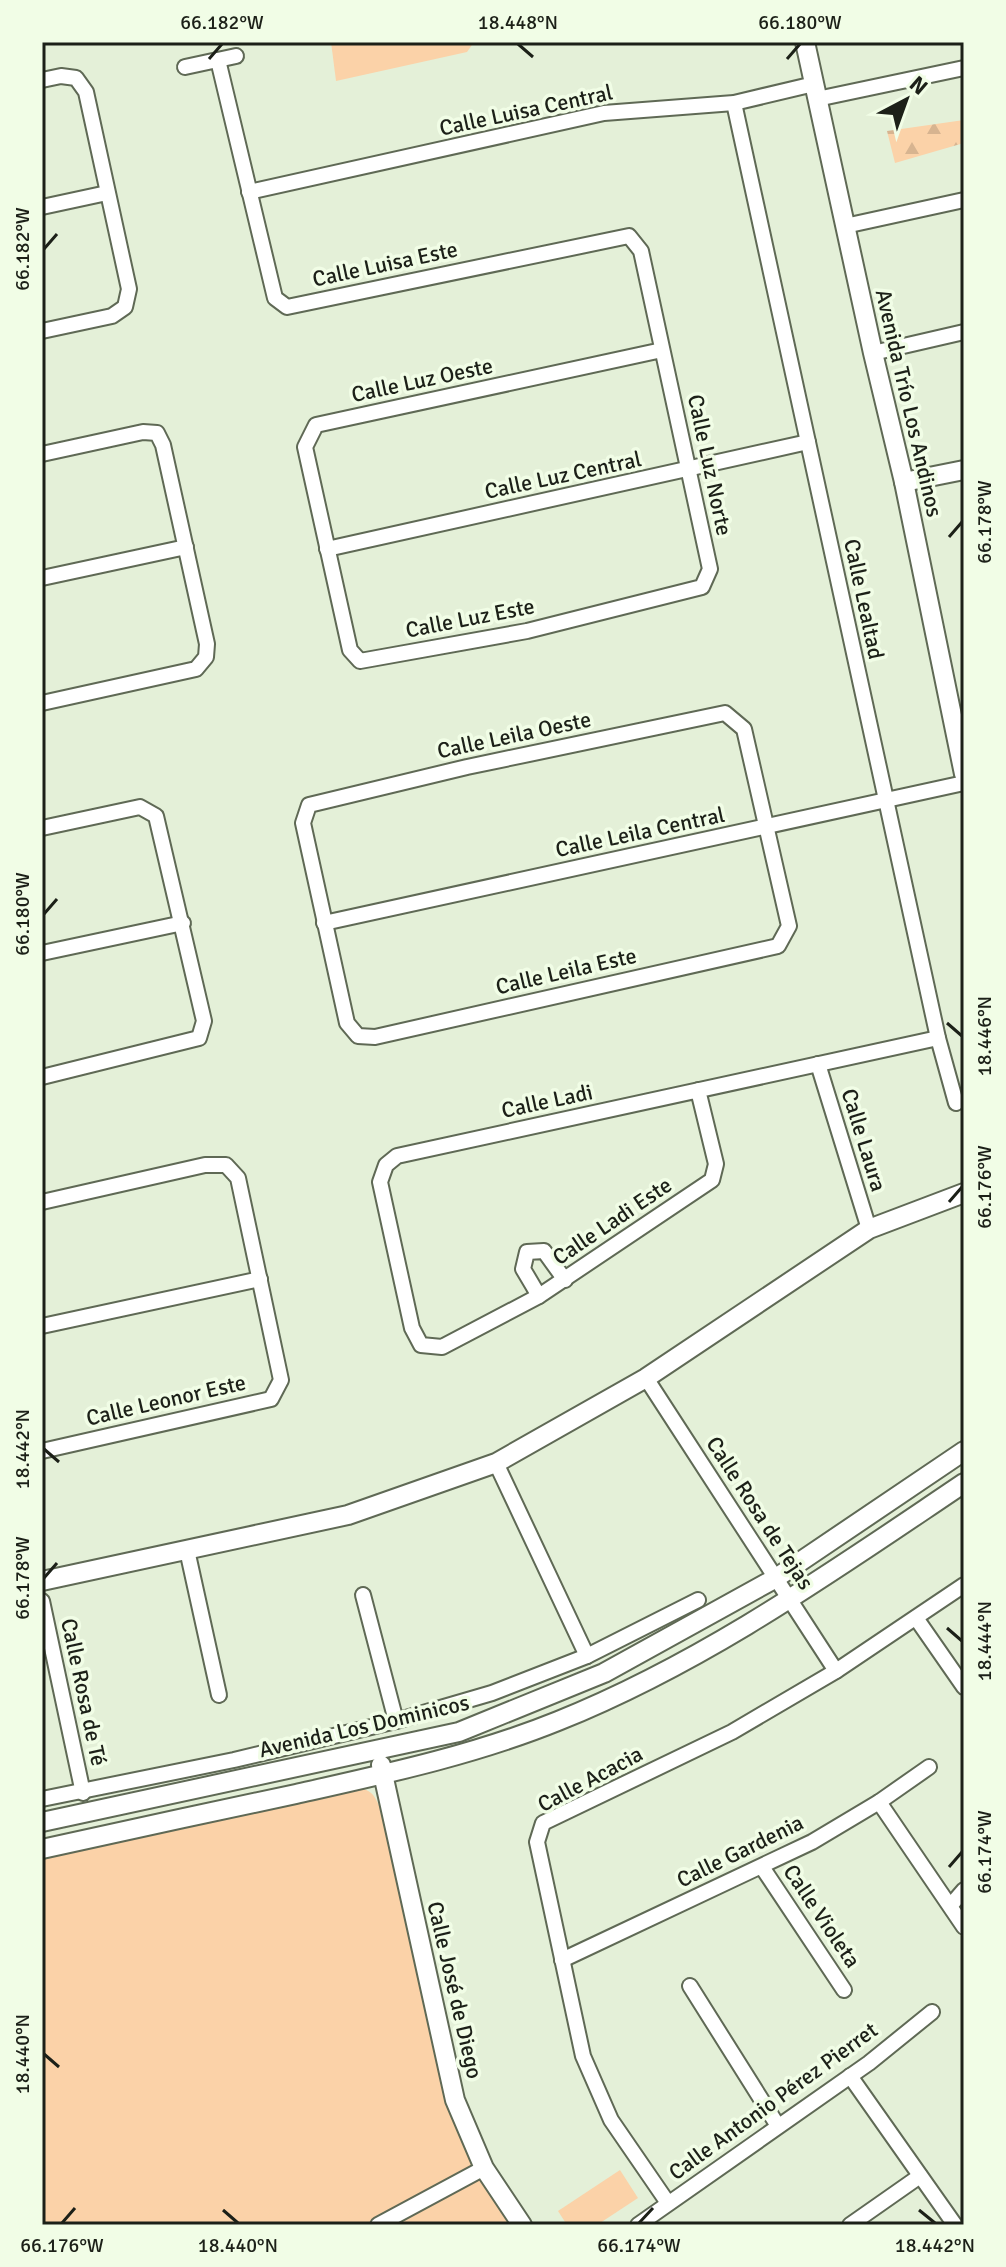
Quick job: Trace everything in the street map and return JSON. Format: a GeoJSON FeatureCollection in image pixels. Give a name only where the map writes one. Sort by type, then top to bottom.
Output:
{"type":"FeatureCollection","features":[{"type":"Feature","properties":{"kind":"street","name":"Avenida Trío Los Andinos"},"geometry":{"type":"LineString","coordinates":[[805,42],[904,482],[964,774]]}},
{"type":"Feature","properties":{"kind":"street"},"geometry":{"type":"LineString","coordinates":[[185,67],[236,56]]}},
{"type":"Feature","properties":{"kind":"street","name":"Calle Luisa Este"},"geometry":{"type":"LineString","coordinates":[[218,60],[275,298],[287,307],[629,236],[641,251],[662,350]]}},
{"type":"Feature","properties":{"kind":"street","name":"Calle Luisa Central"},"geometry":{"type":"LineString","coordinates":[[249,192],[604,113],[734,103],[964,68]]}},
{"type":"Feature","properties":{"kind":"street"},"geometry":{"type":"LineString","coordinates":[[42,80],[61,76],[76,78],[86,92],[129,289],[125,307],[112,316],[42,331]]}},
{"type":"Feature","properties":{"kind":"street","name":"Calle Lealtad"},"geometry":{"type":"LineString","coordinates":[[734,103],[885,801],[938,1038],[956,1103]]}},
{"type":"Feature","properties":{"kind":"street"},"geometry":{"type":"LineString","coordinates":[[42,207],[107,193]]}},
{"type":"Feature","properties":{"kind":"street"},"geometry":{"type":"LineString","coordinates":[[845,226],[964,200]]}},
{"type":"Feature","properties":{"kind":"street"},"geometry":{"type":"LineString","coordinates":[[873,353],[964,332]]}},
{"type":"Feature","properties":{"kind":"street","name":"Calle Luz Norte"},"geometry":{"type":"LineString","coordinates":[[662,350],[710,569],[702,587]]}},
{"type":"Feature","properties":{"kind":"street","name":"Calle Luz Oeste"},"geometry":{"type":"LineString","coordinates":[[327,549],[305,447],[316,425],[662,350]]}},
{"type":"Feature","properties":{"kind":"street"},"geometry":{"type":"LineString","coordinates":[[42,454],[143,432],[157,433],[163,445],[207,644],[206,657],[196,669],[42,703]]}},
{"type":"Feature","properties":{"kind":"street","name":"Calle Luz Central"},"geometry":{"type":"LineString","coordinates":[[327,549],[808,442]]}},
{"type":"Feature","properties":{"kind":"street"},"geometry":{"type":"LineString","coordinates":[[904,482],[964,470]]}},
{"type":"Feature","properties":{"kind":"street"},"geometry":{"type":"LineString","coordinates":[[42,578],[186,547]]}},
{"type":"Feature","properties":{"kind":"street","name":"Calle Luz Este"},"geometry":{"type":"LineString","coordinates":[[327,549],[350,650],[360,661],[527,631],[702,587]]}},
{"type":"Feature","properties":{"kind":"street","name":"Calle Leila Oeste"},"geometry":{"type":"LineString","coordinates":[[324,923],[303,823],[309,805],[467,767],[725,713],[744,729],[766,826]]}},
{"type":"Feature","properties":{"kind":"street","name":"Calle Leila Central"},"geometry":{"type":"LineString","coordinates":[[324,923],[964,783]]}},
{"type":"Feature","properties":{"kind":"street"},"geometry":{"type":"LineString","coordinates":[[42,828],[140,807],[156,816],[204,1021],[199,1038],[42,1077]]}},
{"type":"Feature","properties":{"kind":"street","name":"Calle Leila Este"},"geometry":{"type":"LineString","coordinates":[[324,923],[347,1023],[358,1036],[375,1037],[778,946],[789,926],[766,826]]}},
{"type":"Feature","properties":{"kind":"street"},"geometry":{"type":"LineString","coordinates":[[42,953],[183,923]]}},
{"type":"Feature","properties":{"kind":"street","name":"Calle Ladi"},"geometry":{"type":"LineString","coordinates":[[455,1340],[442,1347],[421,1345],[412,1328],[380,1182],[386,1165],[397,1156],[938,1038]]}},
{"type":"Feature","properties":{"kind":"street","name":"Calle Laura"},"geometry":{"type":"LineString","coordinates":[[818,1064],[869,1229]]}},
{"type":"Feature","properties":{"kind":"street","name":"Calle Ladi Este"},"geometry":{"type":"LineString","coordinates":[[455,1340],[565,1280],[712,1180],[716,1164],[698,1090]]}},
{"type":"Feature","properties":{"kind":"street","name":"Calle Leonor Este"},"geometry":{"type":"LineString","coordinates":[[42,1202],[205,1165],[226,1165],[238,1178],[281,1380],[271,1399],[42,1451]]}},
{"type":"Feature","properties":{"kind":"street"},"geometry":{"type":"LineString","coordinates":[[42,1581],[348,1515],[496,1463],[646,1378],[869,1229],[964,1193]]}},
{"type":"Feature","properties":{"kind":"street"},"geometry":{"type":"LineString","coordinates":[[539,1296],[523,1269],[527,1252],[544,1251],[565,1280]]}},
{"type":"Feature","properties":{"kind":"street"},"geometry":{"type":"LineString","coordinates":[[42,1326],[260,1279]]}},
{"type":"Feature","properties":{"kind":"street","name":"Calle Rosa de Tejas"},"geometry":{"type":"LineString","coordinates":[[646,1378],[836,1671]]}},
{"type":"Feature","properties":{"kind":"street","name":"Avenida Los Dominicos"},"geometry":{"type":"LineString","coordinates":[[42,1822],[459,1732],[604,1673],[776,1578],[964,1451]]}},
{"type":"Feature","properties":{"kind":"street"},"geometry":{"type":"LineString","coordinates":[[496,1463],[587,1656]]}},
{"type":"Feature","properties":{"kind":"street"},"geometry":{"type":"LineString","coordinates":[[42,1849],[382,1775],[470,1752],[558,1721],[683,1665],[790,1600],[964,1483]]}},
{"type":"Feature","properties":{"kind":"street"},"geometry":{"type":"LineString","coordinates":[[187,1550],[219,1695]]}},
{"type":"Feature","properties":{"kind":"street","name":"Calle Acacia"},"geometry":{"type":"LineString","coordinates":[[668,2203],[611,2120],[583,2056],[537,1842],[543,1823],[732,1732],[836,1671],[964,1585]]}},
{"type":"Feature","properties":{"kind":"street"},"geometry":{"type":"LineString","coordinates":[[363,1595],[396,1721]]}},
{"type":"Feature","properties":{"kind":"street"},"geometry":{"type":"LineString","coordinates":[[42,1799],[83,1793],[396,1721],[492,1693],[587,1656],[698,1600]]}},
{"type":"Feature","properties":{"kind":"street","name":"Calle Rosa de Té"},"geometry":{"type":"LineString","coordinates":[[42,1601],[83,1793]]}},
{"type":"Feature","properties":{"kind":"street"},"geometry":{"type":"LineString","coordinates":[[916,1618],[964,1687]]}},
{"type":"Feature","properties":{"kind":"street","name":"Calle José de Diego"},"geometry":{"type":"LineString","coordinates":[[378,1751],[455,2100],[484,2168],[522,2225]]}},
{"type":"Feature","properties":{"kind":"street","name":"Calle Gardenia"},"geometry":{"type":"LineString","coordinates":[[562,1960],[812,1842],[879,1802],[929,1767]]}},
{"type":"Feature","properties":{"kind":"street"},"geometry":{"type":"LineString","coordinates":[[879,1802],[964,1927]]}},
{"type":"Feature","properties":{"kind":"street","name":"Calle Violeta"},"geometry":{"type":"LineString","coordinates":[[762,1867],[844,1990]]}},
{"type":"Feature","properties":{"kind":"street"},"geometry":{"type":"LineString","coordinates":[[951,1905],[964,1890]]}},
{"type":"Feature","properties":{"kind":"street"},"geometry":{"type":"LineString","coordinates":[[690,1986],[778,2126]]}},
{"type":"Feature","properties":{"kind":"street","name":"Calle Antonio Pérez Pierret"},"geometry":{"type":"LineString","coordinates":[[638,2225],[850,2076],[932,2012]]}},
{"type":"Feature","properties":{"kind":"street"},"geometry":{"type":"LineString","coordinates":[[850,2076],[955,2225]]}},
{"type":"Feature","properties":{"kind":"street"},"geometry":{"type":"LineString","coordinates":[[378,2225],[484,2168]]}},
{"type":"Feature","properties":{"kind":"street"},"geometry":{"type":"LineString","coordinates":[[850,2225],[920,2176]]}},
{"type":"Feature","properties":{"kind":"green space"},"geometry":{"type":"Polygon","coordinates":[[[331,42],[474,42],[467,52],[336,81],[331,42]]]}},
{"type":"Feature","properties":{"kind":"green space"},"geometry":{"type":"Polygon","coordinates":[[[964,120],[964,143],[895,163],[887,131],[964,120]]]}},
{"type":"Feature","properties":{"kind":"green space"},"geometry":{"type":"Polygon","coordinates":[[[344,1786],[367,1790],[381,1809],[452,2101],[517,2225],[42,2225],[42,1852],[344,1786]]]}},
{"type":"Feature","properties":{"kind":"green space"},"geometry":{"type":"Polygon","coordinates":[[[620,2170],[638,2198],[597,2225],[567,2225],[558,2211],[620,2170]]]}}]}
